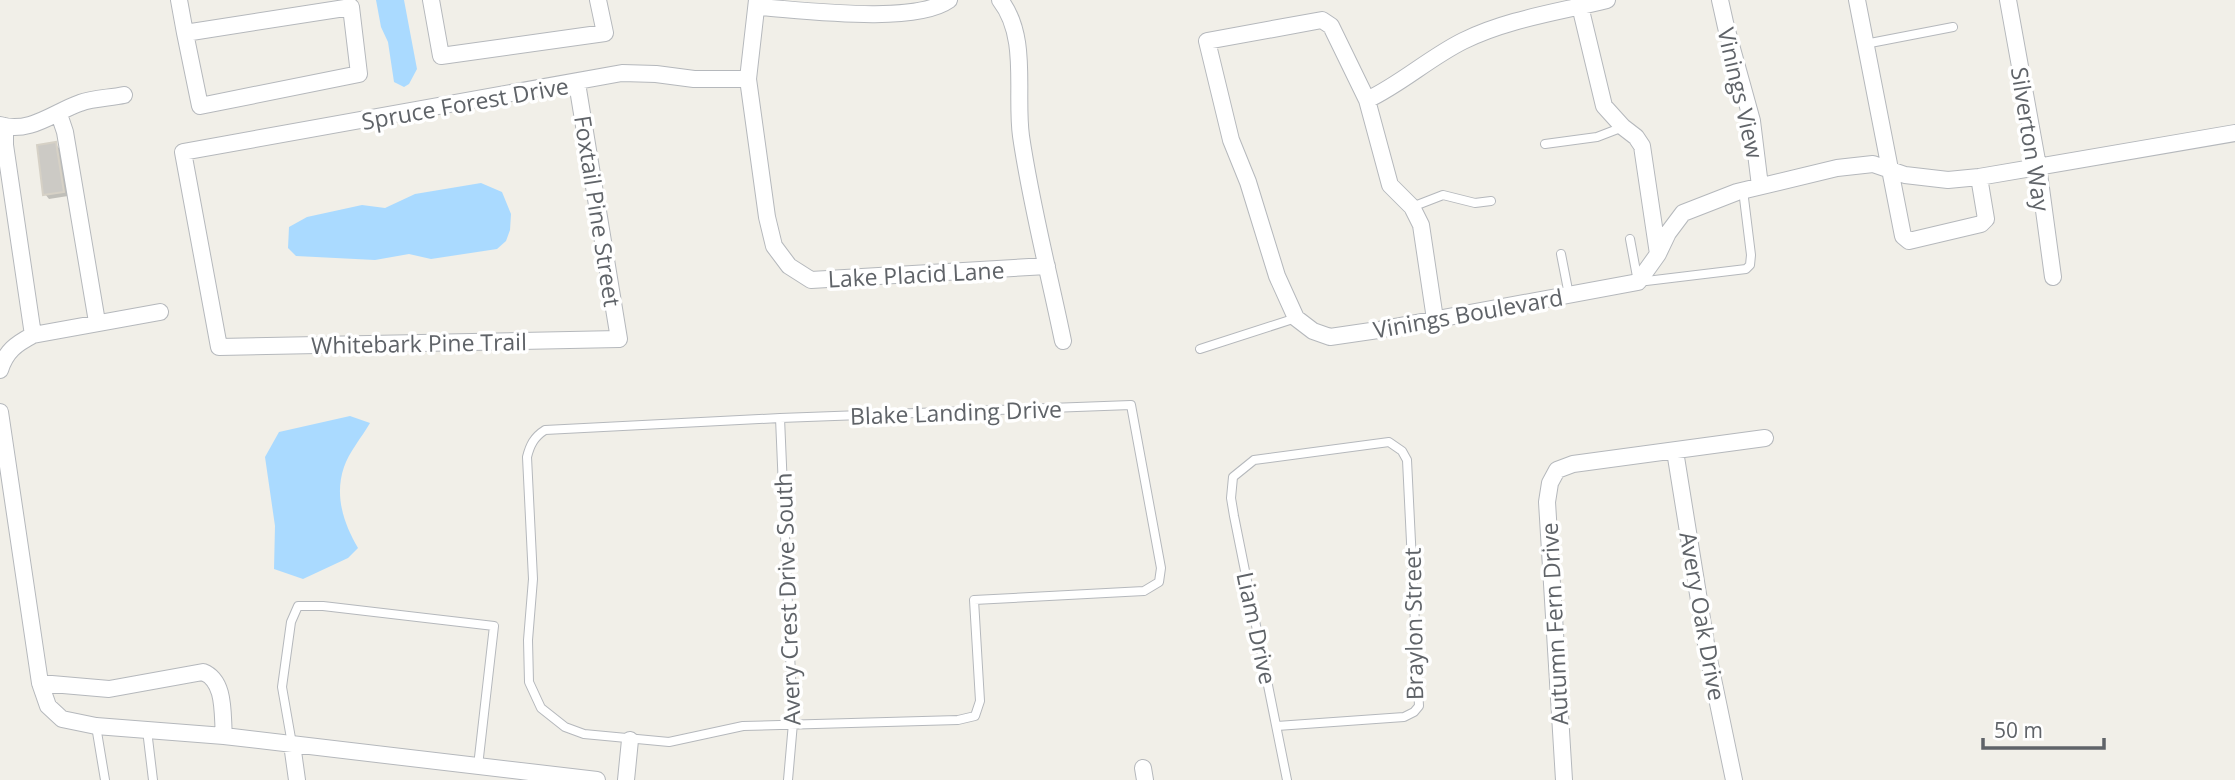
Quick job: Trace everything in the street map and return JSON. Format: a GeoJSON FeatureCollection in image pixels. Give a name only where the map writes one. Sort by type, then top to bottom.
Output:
{"type":"FeatureCollection","features":[{"type":"Feature","properties":{"kind":"street"},"geometry":{"type":"LineString","coordinates":[[179,0],[185,33],[200,106],[359,74],[351,7],[185,33]]}},
{"type":"Feature","properties":{"kind":"street"},"geometry":{"type":"LineString","coordinates":[[431,0],[440,56],[605,33],[598,0]]}},
{"type":"Feature","properties":{"kind":"street"},"geometry":{"type":"LineString","coordinates":[[748,79],[757,4],[901,15],[938,8],[949,0]]}},
{"type":"Feature","properties":{"kind":"street"},"geometry":{"type":"LineString","coordinates":[[1000,0],[1006,8],[1016,40],[1021,134],[1063,341]]}},
{"type":"Feature","properties":{"kind":"street"},"geometry":{"type":"LineString","coordinates":[[1367,100],[1384,92],[1459,43],[1491,28],[1607,0]]}},
{"type":"Feature","properties":{"kind":"street","name":"Vinings View"},"geometry":{"type":"LineString","coordinates":[[1720,0],[1752,121],[1760,186]]}},
{"type":"Feature","properties":{"kind":"street"},"geometry":{"type":"LineString","coordinates":[[1857,0],[1903,236],[1909,241],[1981,225],[1986,219],[1979,177]]}},
{"type":"Feature","properties":{"kind":"street","name":"Silverton Way"},"geometry":{"type":"LineString","coordinates":[[2008,0],[2038,166],[2053,277]]}},
{"type":"Feature","properties":{"kind":"street"},"geometry":{"type":"LineString","coordinates":[[1580,6],[1604,106],[1642,146],[1658,254]]}},
{"type":"Feature","properties":{"kind":"street"},"geometry":{"type":"LineString","coordinates":[[1296,318],[1277,276],[1248,182],[1231,140],[1207,41],[1322,20],[1331,26],[1367,100],[1390,185],[1412,207],[1421,225],[1436,319]]}},
{"type":"Feature","properties":{"kind":"street","name":"Spruce Forest Drive"},"geometry":{"type":"LineString","coordinates":[[219,347],[183,152],[622,73],[694,79],[748,79]]}},
{"type":"Feature","properties":{"kind":"street","name":"Lake Placid Lane"},"geometry":{"type":"LineString","coordinates":[[748,79],[767,217],[774,246],[789,267],[811,280],[1047,266]]}},
{"type":"Feature","properties":{"kind":"street","name":"Foxtail Pine Street"},"geometry":{"type":"LineString","coordinates":[[577,83],[619,339]]}},
{"type":"Feature","properties":{"kind":"street"},"geometry":{"type":"LineString","coordinates":[[33,335],[2,125],[31,124],[80,103],[124,95]]}},
{"type":"Feature","properties":{"kind":"street"},"geometry":{"type":"LineString","coordinates":[[58,114],[65,132],[97,322]]}},
{"type":"Feature","properties":{"kind":"street"},"geometry":{"type":"LineString","coordinates":[[1638,282],[1658,254],[1668,233],[1684,214],[1743,190],[1837,168],[1872,164],[1905,175],[1948,180],[1979,177],[2235,133]]}},
{"type":"Feature","properties":{"kind":"street","name":"Vinings Boulevard"},"geometry":{"type":"LineString","coordinates":[[1296,318],[1313,331],[1330,337],[1638,282]]}},
{"type":"Feature","properties":{"kind":"street"},"geometry":{"type":"LineString","coordinates":[[0,370],[5,357],[15,345],[33,335],[160,312]]}},
{"type":"Feature","properties":{"kind":"street","name":"Whitebark Pine Trail"},"geometry":{"type":"LineString","coordinates":[[219,347],[619,339]]}},
{"type":"Feature","properties":{"kind":"street"},"geometry":{"type":"LineString","coordinates":[[0,412],[40,683],[48,706],[62,719],[96,726],[224,736],[597,780]]}},
{"type":"Feature","properties":{"kind":"street"},"geometry":{"type":"LineString","coordinates":[[1675,451],[1765,438]]}},
{"type":"Feature","properties":{"kind":"street","name":"Autumn Fern Drive"},"geometry":{"type":"LineString","coordinates":[[1564,780],[1547,502],[1550,483],[1557,470],[1573,464],[1675,451]]}},
{"type":"Feature","properties":{"kind":"street","name":"Avery Oak Drive"},"geometry":{"type":"LineString","coordinates":[[1675,451],[1707,650],[1734,780]]}},
{"type":"Feature","properties":{"kind":"street"},"geometry":{"type":"LineString","coordinates":[[40,683],[109,689],[203,672],[212,676],[219,688],[224,736]]}},
{"type":"Feature","properties":{"kind":"street"},"geometry":{"type":"LineString","coordinates":[[626,780],[630,740]]}},
{"type":"Feature","properties":{"kind":"street"},"geometry":{"type":"LineString","coordinates":[[292,744],[297,780]]}},
{"type":"Feature","properties":{"kind":"lane"},"geometry":{"type":"LineString","coordinates":[[1866,44],[1953,27]]}},
{"type":"Feature","properties":{"kind":"lane"},"geometry":{"type":"LineString","coordinates":[[1545,144],[1597,137],[1623,127]]}},
{"type":"Feature","properties":{"kind":"lane"},"geometry":{"type":"LineString","coordinates":[[1630,239],[1638,282],[1746,269],[1750,265],[1751,255],[1743,190]]}},
{"type":"Feature","properties":{"kind":"lane"},"geometry":{"type":"LineString","coordinates":[[1412,207],[1443,195],[1475,203],[1491,201]]}},
{"type":"Feature","properties":{"kind":"lane"},"geometry":{"type":"LineString","coordinates":[[1561,254],[1569,295]]}},
{"type":"Feature","properties":{"kind":"lane"},"geometry":{"type":"LineString","coordinates":[[1200,349],[1296,318]]}},
{"type":"Feature","properties":{"kind":"lane","name":"Blake Landing Drive"},"geometry":{"type":"LineString","coordinates":[[630,740],[584,734],[565,727],[541,708],[529,682],[528,640],[533,579],[527,457],[530,446],[545,430],[1131,405],[1161,568],[1159,583],[1144,591],[974,600],[980,701],[975,716],[958,720],[793,723]]}},
{"type":"Feature","properties":{"kind":"lane","name":"Avery Crest Drive South"},"geometry":{"type":"LineString","coordinates":[[780,418],[793,723],[788,780]]}},
{"type":"Feature","properties":{"kind":"lane","name":"Liam Drive"},"geometry":{"type":"LineString","coordinates":[[1287,780],[1232,507],[1233,477],[1254,460],[1267,457],[1378,443],[1389,442],[1395,445]]}},
{"type":"Feature","properties":{"kind":"lane","name":"Braylon Street"},"geometry":{"type":"LineString","coordinates":[[1277,726],[1404,717],[1419,706],[1407,460],[1395,445]]}},
{"type":"Feature","properties":{"kind":"lane"},"geometry":{"type":"LineString","coordinates":[[292,744],[282,687],[290,622],[298,606],[323,606],[494,626],[478,766]]}},
{"type":"Feature","properties":{"kind":"lane"},"geometry":{"type":"LineString","coordinates":[[630,740],[669,742],[743,726],[793,723]]}},
{"type":"Feature","properties":{"kind":"lane"},"geometry":{"type":"LineString","coordinates":[[96,726],[105,780]]}},
{"type":"Feature","properties":{"kind":"lane"},"geometry":{"type":"LineString","coordinates":[[147,730],[153,780]]}},
{"type":"Feature","properties":{"kind":"water"},"geometry":{"type":"Polygon","coordinates":[[[376,0],[404,0],[417,69],[409,84],[404,87],[394,82],[388,42],[381,27],[376,0]]]}},
{"type":"Feature","properties":{"kind":"water"},"geometry":{"type":"Polygon","coordinates":[[[481,183],[502,192],[511,214],[506,241],[497,249],[431,259],[409,254],[375,260],[296,256],[288,248],[289,227],[307,217],[362,205],[385,208],[415,194],[481,183]]]}},
{"type":"Feature","properties":{"kind":"water"},"geometry":{"type":"Polygon","coordinates":[[[350,416],[370,423],[346,461],[341,478],[342,509],[358,548],[348,558],[303,579],[274,569],[275,526],[265,457],[279,432],[350,416]]]}},
{"type":"Feature","properties":{"kind":"building"},"geometry":{"type":"Polygon","coordinates":[[[56,142],[64,192],[43,195],[37,145],[56,142]]]}}]}
